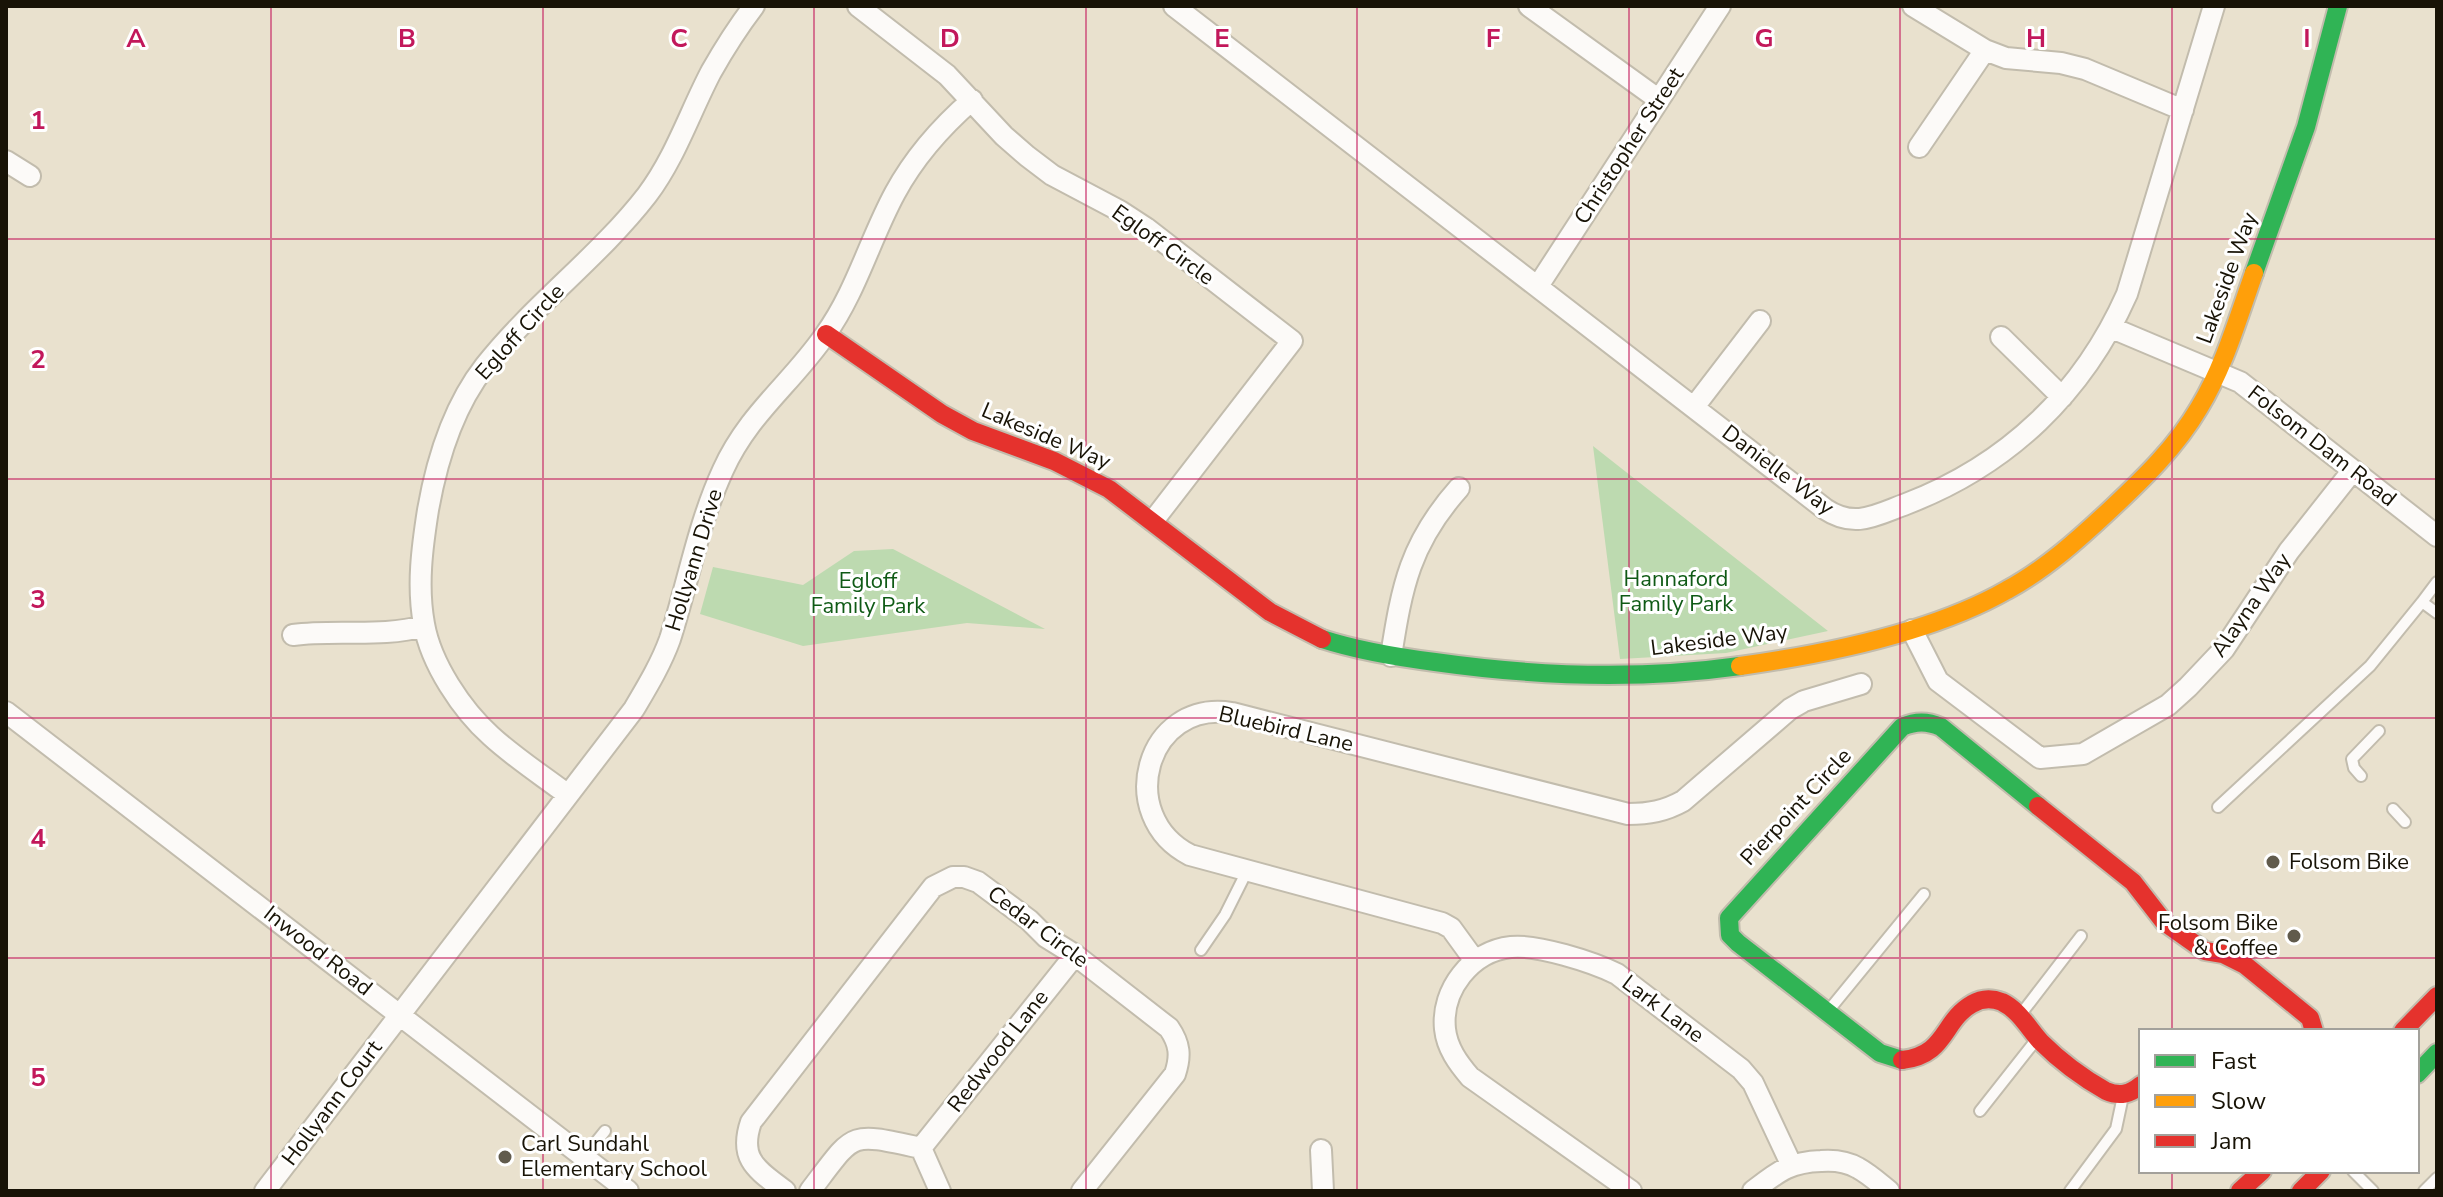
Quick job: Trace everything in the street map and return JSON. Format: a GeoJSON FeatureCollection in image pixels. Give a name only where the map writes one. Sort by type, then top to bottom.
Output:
{"type":"FeatureCollection","features":[{"type":"Feature","properties":{"kind":"street","name":"Egloff Circle"},"geometry":{"type":"LineString","coordinates":[[568,795],[492,737],[471,716],[446,680],[424,626],[420,580],[421,551],[433,482],[446,437],[482,369],[629,217],[648,193],[665,167],[711,72],[754,6]]}},
{"type":"Feature","properties":{"kind":"street","name":"Egloff Circle"},"geometry":{"type":"LineString","coordinates":[[858,6],[947,75],[1027,156],[1052,175],[1146,228],[1292,341],[1153,521]]}},
{"type":"Feature","properties":{"kind":"street","name":"Danielle Way"},"geometry":{"type":"LineString","coordinates":[[1174,6],[1825,509],[1845,519],[1857,520],[1926,496],[1974,472],[2030,431],[2062,397],[2098,350],[2127,294],[2214,6]]}},
{"type":"Feature","properties":{"kind":"street"},"geometry":{"type":"LineString","coordinates":[[1529,6],[1658,99]]}},
{"type":"Feature","properties":{"kind":"street","name":"Christopher Street"},"geometry":{"type":"LineString","coordinates":[[1538,286],[1720,6]]}},
{"type":"Feature","properties":{"kind":"street"},"geometry":{"type":"LineString","coordinates":[[1913,6],[1985,50],[2006,58],[2061,63],[2085,69],[2183,110]]}},
{"type":"Feature","properties":{"kind":"street","name":"Lakeside Way"},"geometry":{"type":"LineString","coordinates":[[826,334],[942,414],[995,441],[1082,473],[1109,489],[1270,612],[1317,637],[1355,650],[1482,669],[1535,673],[1660,673],[1780,660],[1912,630],[2008,590],[2074,543],[2150,473],[2187,426],[2217,373],[2306,127],[2338,6]]}},
{"type":"Feature","properties":{"kind":"street"},"geometry":{"type":"LineString","coordinates":[[1919,147],[1985,50]]}},
{"type":"Feature","properties":{"kind":"street","name":"Hollyann Drive"},"geometry":{"type":"LineString","coordinates":[[400,1014],[634,709],[663,655],[711,499],[737,442],[754,417],[826,334],[849,294],[894,195],[910,168],[928,143],[972,100]]}},
{"type":"Feature","properties":{"kind":"street"},"geometry":{"type":"LineString","coordinates":[[6,161],[30,176]]}},
{"type":"Feature","properties":{"kind":"street"},"geometry":{"type":"LineString","coordinates":[[1694,407],[1760,321]]}},
{"type":"Feature","properties":{"kind":"street","name":"Folsom Dam Road"},"geometry":{"type":"LineString","coordinates":[[2112,328],[2240,382],[2437,536]]}},
{"type":"Feature","properties":{"kind":"street"},"geometry":{"type":"LineString","coordinates":[[2001,337],[2062,397]]}},
{"type":"Feature","properties":{"kind":"street","name":"Alayna Way"},"geometry":{"type":"LineString","coordinates":[[1912,630],[1938,681],[2040,758],[2083,754],[2168,705],[2224,649],[2289,551],[2353,470]]}},
{"type":"Feature","properties":{"kind":"street"},"geometry":{"type":"LineString","coordinates":[[1391,656],[1401,594],[1415,551],[1429,526],[1459,488]]}},
{"type":"Feature","properties":{"kind":"street"},"geometry":{"type":"LineString","coordinates":[[293,635],[320,631],[403,632],[424,626]]}},
{"type":"Feature","properties":{"kind":"street","name":"Bluebird Lane"},"geometry":{"type":"LineString","coordinates":[[1475,961],[1451,928],[1442,923],[1247,871],[1178,849],[1155,824],[1146,788],[1157,748],[1168,731],[1192,715],[1219,711],[1232,713],[1628,814],[1650,814],[1683,801],[1790,709],[1804,701],[1861,684]]}},
{"type":"Feature","properties":{"kind":"street","name":"Inwood Road"},"geometry":{"type":"LineString","coordinates":[[7,714],[628,1191]]}},
{"type":"Feature","properties":{"kind":"street","name":"Pierpoint Circle"},"geometry":{"type":"LineString","coordinates":[[2124,1094],[2113,1094],[2101,1088],[2037,1038],[2010,1007],[1998,1000],[1974,1002],[1963,1010],[1930,1053],[1922,1058],[1908,1062],[1893,1060],[1738,943],[1730,935],[1729,918],[1902,727],[1914,721],[1929,721],[1941,727],[2133,882],[2164,922],[2205,951],[2223,954],[2245,965],[2310,1018],[2313,1029]]}},
{"type":"Feature","properties":{"kind":"street","name":"Cedar Circle"},"geometry":{"type":"LineString","coordinates":[[785,1191],[756,1168],[748,1156],[746,1136],[751,1122],[933,887],[953,877],[978,882],[1029,920],[1046,937],[1075,955],[1169,1028],[1176,1038],[1179,1062],[1175,1074],[1082,1191]]}},
{"type":"Feature","properties":{"kind":"street","name":"Lark Lane"},"geometry":{"type":"LineString","coordinates":[[1475,961],[1493,951],[1529,947],[1601,966],[1617,974],[1741,1069],[1753,1083],[1791,1164]]}},
{"type":"Feature","properties":{"kind":"street","name":"Redwood Lane"},"geometry":{"type":"LineString","coordinates":[[921,1148],[1075,955]]}},
{"type":"Feature","properties":{"kind":"street"},"geometry":{"type":"LineString","coordinates":[[1475,961],[1455,982],[1445,1015],[1445,1030],[1458,1064],[1470,1077],[1631,1191]]}},
{"type":"Feature","properties":{"kind":"street"},"geometry":{"type":"LineString","coordinates":[[2405,1029],[2437,996]]}},
{"type":"Feature","properties":{"kind":"street","name":"Hollyann Court"},"geometry":{"type":"LineString","coordinates":[[265,1191],[400,1014]]}},
{"type":"Feature","properties":{"kind":"street"},"geometry":{"type":"LineString","coordinates":[[2419,1072],[2437,1053]]}},
{"type":"Feature","properties":{"kind":"street"},"geometry":{"type":"LineString","coordinates":[[2124,1094],[2139,1086]]}},
{"type":"Feature","properties":{"kind":"street"},"geometry":{"type":"LineString","coordinates":[[810,1191],[843,1147],[852,1140],[870,1137],[921,1148],[940,1191]]}},
{"type":"Feature","properties":{"kind":"street"},"geometry":{"type":"LineString","coordinates":[[1321,1150],[1323,1191]]}},
{"type":"Feature","properties":{"kind":"street"},"geometry":{"type":"LineString","coordinates":[[1753,1191],[1791,1164],[1802,1161],[1845,1162],[1889,1191]]}},
{"type":"Feature","properties":{"kind":"street"},"geometry":{"type":"LineString","coordinates":[[2240,1191],[2260,1173]]}},
{"type":"Feature","properties":{"kind":"lane"},"geometry":{"type":"LineString","coordinates":[[2218,807],[2370,666],[2437,582]]}},
{"type":"Feature","properties":{"kind":"lane"},"geometry":{"type":"LineString","coordinates":[[2422,602],[2437,613]]}},
{"type":"Feature","properties":{"kind":"lane"},"geometry":{"type":"LineString","coordinates":[[2361,776],[2354,768],[2352,759],[2379,731]]}},
{"type":"Feature","properties":{"kind":"lane"},"geometry":{"type":"LineString","coordinates":[[2393,809],[2405,822]]}},
{"type":"Feature","properties":{"kind":"lane"},"geometry":{"type":"LineString","coordinates":[[1201,950],[1225,915],[1247,871]]}},
{"type":"Feature","properties":{"kind":"lane"},"geometry":{"type":"LineString","coordinates":[[1827,1012],[1924,894]]}},
{"type":"Feature","properties":{"kind":"lane"},"geometry":{"type":"LineString","coordinates":[[2019,1017],[2081,936]]}},
{"type":"Feature","properties":{"kind":"lane"},"geometry":{"type":"LineString","coordinates":[[1980,1111],[2037,1038]]}},
{"type":"Feature","properties":{"kind":"lane"},"geometry":{"type":"LineString","coordinates":[[2070,1191],[2116,1129],[2124,1094]]}},
{"type":"Feature","properties":{"kind":"lane"},"geometry":{"type":"LineString","coordinates":[[584,1157],[605,1131]]}},
{"type":"Feature","properties":{"kind":"lane"},"geometry":{"type":"LineString","coordinates":[[2355,1173],[2373,1191]]}},
{"type":"Feature","properties":{"kind":"lane"},"geometry":{"type":"LineString","coordinates":[[2424,1191],[2437,1178]]}},
{"type":"Feature","properties":{"kind":"green space","name":"Hannaford Family Park"},"geometry":{"type":"Polygon","coordinates":[[[1593,446],[1828,631],[1726,653],[1620,659],[1593,446]]]}},
{"type":"Feature","properties":{"kind":"green space","name":"Egloff Family Park"},"geometry":{"type":"Polygon","coordinates":[[[893,549],[1045,629],[967,623],[803,646],[700,614],[713,567],[803,585],[854,551],[893,549]]]}},
{"type":"Feature","properties":{"kind":"traffic: fast"},"geometry":{"type":"LineString","coordinates":[[2254,273],[2306,127],[2338,6]]}},
{"type":"Feature","properties":{"kind":"traffic: fast"},"geometry":{"type":"LineString","coordinates":[[1322,639],[1406,658],[1549,673],[1626,675],[1740,666]]}},
{"type":"Feature","properties":{"kind":"traffic: fast"},"geometry":{"type":"LineString","coordinates":[[1902,1060],[1880,1053],[1738,943],[1730,935],[1729,918],[1907,725],[1922,722],[1941,727],[2038,806]]}},
{"type":"Feature","properties":{"kind":"traffic: fast"},"geometry":{"type":"LineString","coordinates":[[2419,1072],[2437,1053]]}},
{"type":"Feature","properties":{"kind":"traffic: slow"},"geometry":{"type":"LineString","coordinates":[[1740,666],[1842,648],[1912,630],[1978,605],[2049,563],[2136,485],[2190,422],[2223,359],[2254,273]]}},
{"type":"Feature","properties":{"kind":"traffic: jam"},"geometry":{"type":"LineString","coordinates":[[826,334],[942,414],[973,431],[1054,461],[1109,489],[1270,612],[1322,639]]}},
{"type":"Feature","properties":{"kind":"traffic: jam"},"geometry":{"type":"LineString","coordinates":[[2038,806],[2133,882],[2164,922],[2205,951],[2223,954],[2245,965],[2310,1018],[2313,1029]]}},
{"type":"Feature","properties":{"kind":"traffic: jam"},"geometry":{"type":"LineString","coordinates":[[2405,1029],[2437,996]]}},
{"type":"Feature","properties":{"kind":"traffic: jam"},"geometry":{"type":"LineString","coordinates":[[1902,1060],[1928,1052],[1962,1011],[1976,1002],[1991,999],[2014,1010],[2056,1056],[2106,1091],[2125,1094],[2139,1086]]}},
{"type":"Feature","properties":{"kind":"traffic: jam"},"geometry":{"type":"LineString","coordinates":[[2240,1191],[2260,1173]]}},
{"type":"Feature","properties":{"kind":"traffic: jam"},"geometry":{"type":"LineString","coordinates":[[2301,1191],[2319,1173]]}},
{"type":"Feature","properties":{"kind":"place","name":"Folsom Bike"},"geometry":{"type":"Point","coordinates":[2273,862]}},
{"type":"Feature","properties":{"kind":"place","name":"Folsom Bike & Coffee"},"geometry":{"type":"Point","coordinates":[2294,936]}},
{"type":"Feature","properties":{"kind":"place","name":"Carl Sundahl Elementary School"},"geometry":{"type":"Point","coordinates":[505,1157]}}]}
